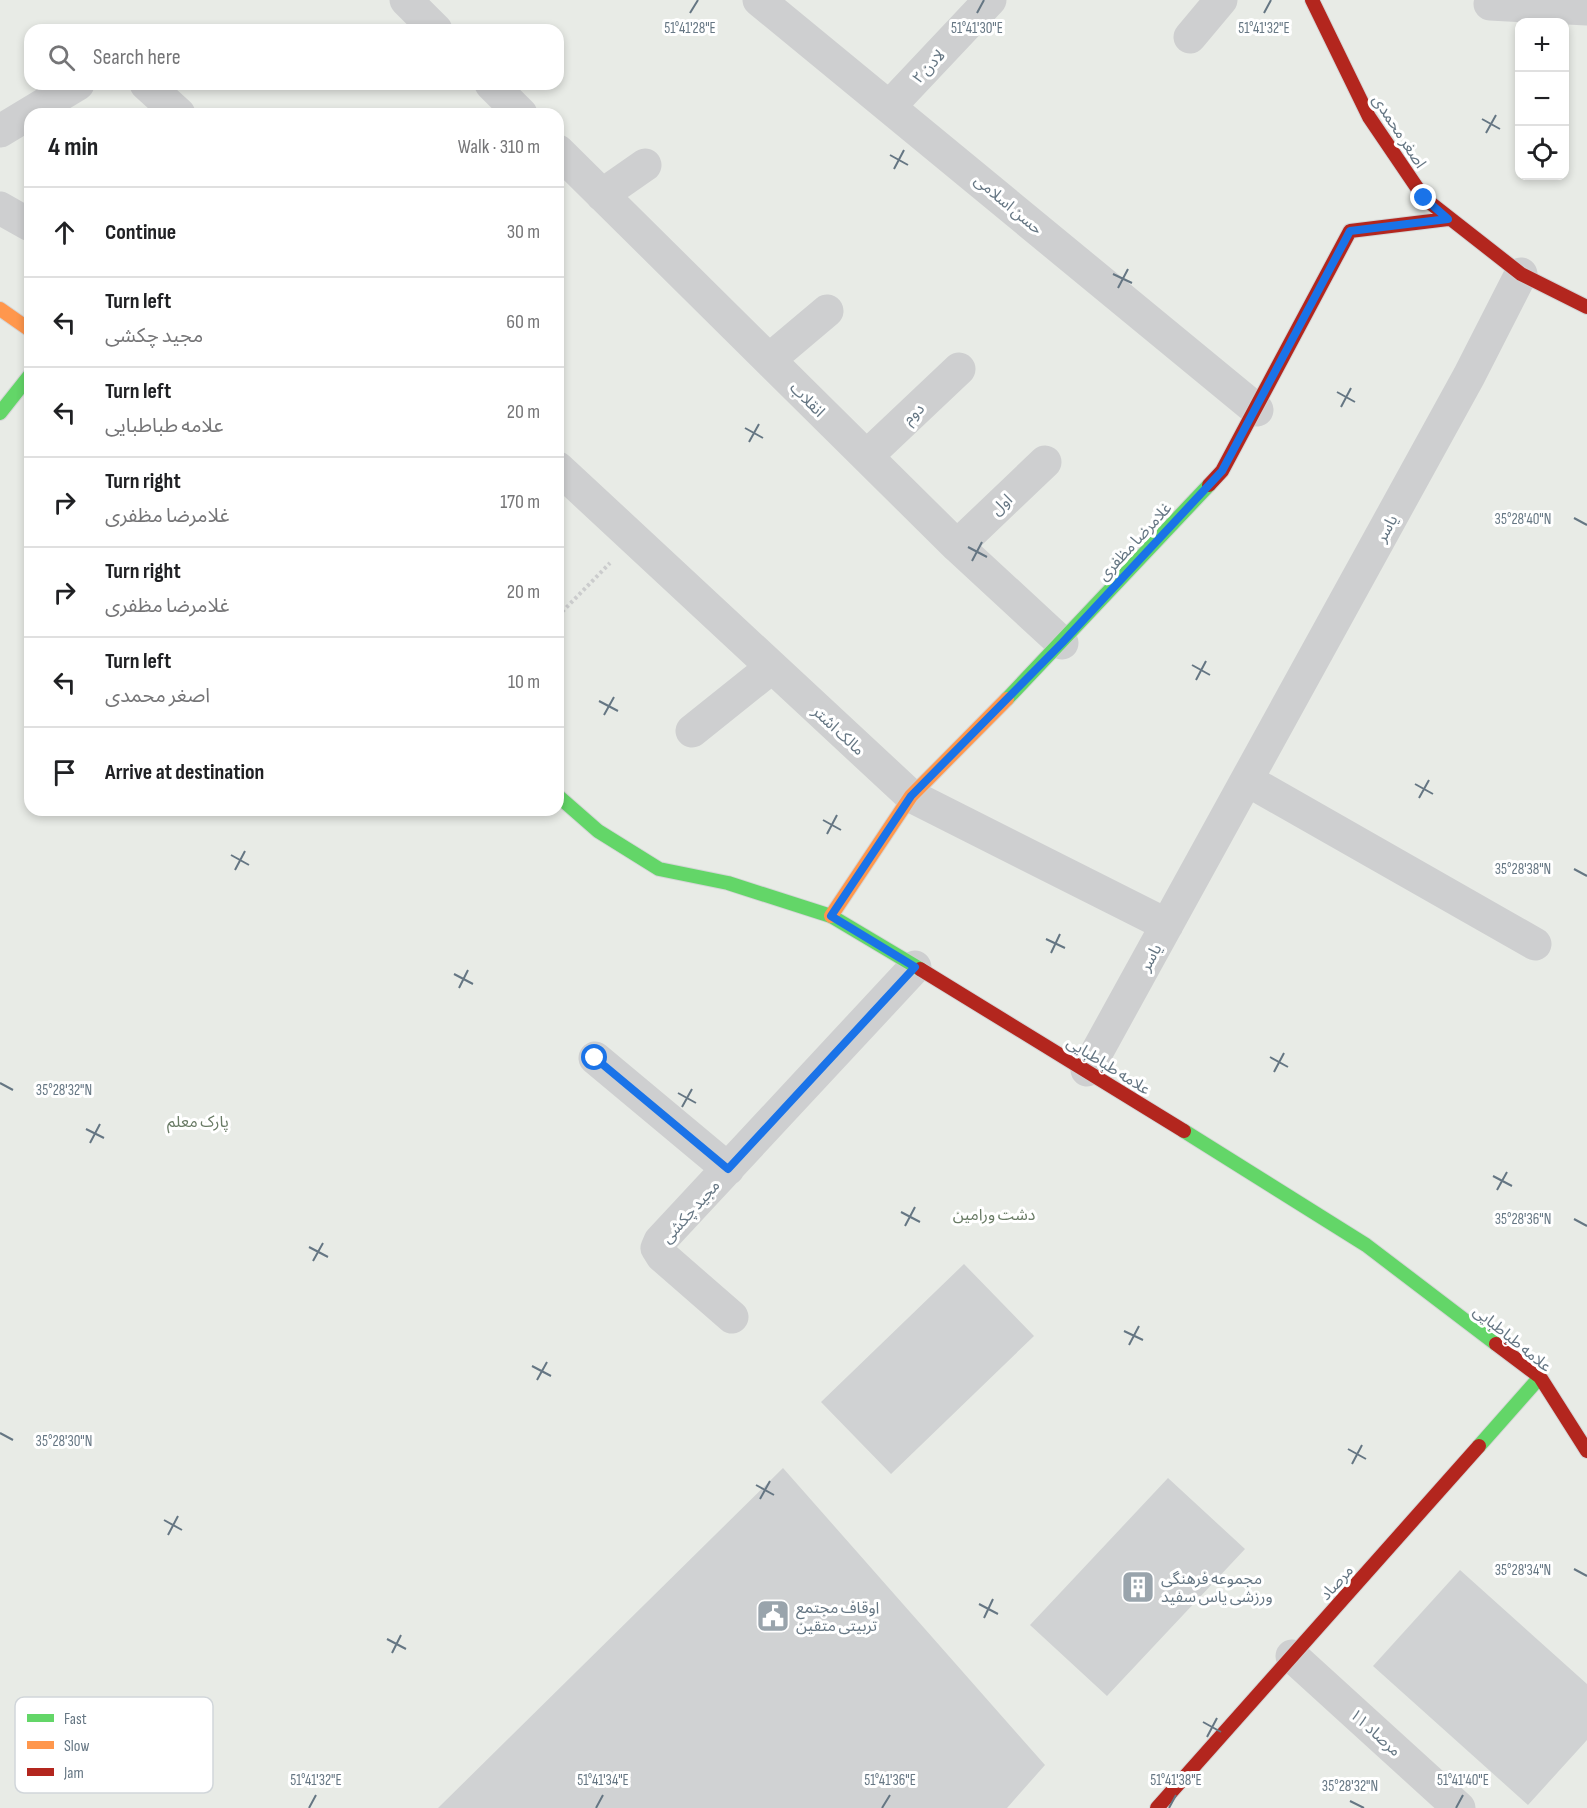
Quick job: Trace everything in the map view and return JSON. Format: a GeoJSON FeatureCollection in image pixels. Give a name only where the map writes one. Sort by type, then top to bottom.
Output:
{"type":"FeatureCollection","features":[{"type":"Feature","properties":{"kind":"street"},"geometry":{"type":"LineString","coordinates":[[406,0],[430,24]]}},
{"type":"Feature","properties":{"kind":"street","name":"حسن اسلامی"},"geometry":{"type":"LineString","coordinates":[[759,0],[890,105],[1257,410]]}},
{"type":"Feature","properties":{"kind":"street","name":"لادن ۲"},"geometry":{"type":"LineString","coordinates":[[890,105],[990,0]]}},
{"type":"Feature","properties":{"kind":"street"},"geometry":{"type":"LineString","coordinates":[[1190,37],[1221,0]]}},
{"type":"Feature","properties":{"kind":"street","name":"اصغر محمدی"},"geometry":{"type":"LineString","coordinates":[[1312,0],[1369,117],[1424,198],[1521,274],[1587,307]]}},
{"type":"Feature","properties":{"kind":"street"},"geometry":{"type":"LineString","coordinates":[[1490,4],[1587,9]]}},
{"type":"Feature","properties":{"kind":"street"},"geometry":{"type":"LineString","coordinates":[[38,108],[68,90]]}},
{"type":"Feature","properties":{"kind":"street"},"geometry":{"type":"LineString","coordinates":[[153,90],[172,108]]}},
{"type":"Feature","properties":{"kind":"street"},"geometry":{"type":"LineString","coordinates":[[499,90],[515,108]]}},
{"type":"Feature","properties":{"kind":"street"},"geometry":{"type":"LineString","coordinates":[[0,131],[24,117]]}},
{"type":"Feature","properties":{"kind":"street","name":"انقلاب"},"geometry":{"type":"LineString","coordinates":[[564,157],[957,546],[1062,643]]}},
{"type":"Feature","properties":{"kind":"street"},"geometry":{"type":"LineString","coordinates":[[602,195],[645,165]]}},
{"type":"Feature","properties":{"kind":"street"},"geometry":{"type":"LineString","coordinates":[[0,208],[24,222]]}},
{"type":"Feature","properties":{"kind":"street","name":"غلامرضا مظفری"},"geometry":{"type":"LineString","coordinates":[[831,916],[911,796],[1062,643],[1222,471],[1257,410],[1350,231],[1448,219]]}},
{"type":"Feature","properties":{"kind":"street","name":"یاسر"},"geometry":{"type":"LineString","coordinates":[[1087,1070],[1469,376],[1521,274]]}},
{"type":"Feature","properties":{"kind":"street"},"geometry":{"type":"LineString","coordinates":[[1,311],[24,326]]}},
{"type":"Feature","properties":{"kind":"street"},"geometry":{"type":"LineString","coordinates":[[769,360],[827,311]]}},
{"type":"Feature","properties":{"kind":"street","name":"دوم"},"geometry":{"type":"LineString","coordinates":[[867,456],[959,369]]}},
{"type":"Feature","properties":{"kind":"street"},"geometry":{"type":"LineString","coordinates":[[0,413],[24,383]]}},
{"type":"Feature","properties":{"kind":"street","name":"اول"},"geometry":{"type":"LineString","coordinates":[[957,546],[1045,462]]}},
{"type":"Feature","properties":{"kind":"street","name":"مالک اشتر"},"geometry":{"type":"LineString","coordinates":[[564,474],[911,796],[1167,925]]}},
{"type":"Feature","properties":{"kind":"street"},"geometry":{"type":"LineString","coordinates":[[692,731],[772,667]]}},
{"type":"Feature","properties":{"kind":"street"},"geometry":{"type":"LineString","coordinates":[[1247,780],[1535,944]]}},
{"type":"Feature","properties":{"kind":"street","name":"علامه طباطبایی"},"geometry":{"type":"LineString","coordinates":[[564,801],[598,831],[659,869],[728,883],[831,916],[1087,1070],[1366,1245],[1540,1377],[1587,1451]]}},
{"type":"Feature","properties":{"kind":"street","name":"مجید چکشی"},"geometry":{"type":"LineString","coordinates":[[732,1317],[662,1256],[657,1248],[660,1241],[915,967]]}},
{"type":"Feature","properties":{"kind":"street"},"geometry":{"type":"LineString","coordinates":[[595,1058],[728,1169]]}},
{"type":"Feature","properties":{"kind":"street","name":"مرصاد"},"geometry":{"type":"LineString","coordinates":[[1157,1808],[1540,1377]]}},
{"type":"Feature","properties":{"kind":"street","name":"مرصاد ۱۱"},"geometry":{"type":"LineString","coordinates":[[1292,1656],[1459,1808]]}},
{"type":"Feature","properties":{"kind":"path"},"geometry":{"type":"LineString","coordinates":[[564,610],[634,539]]}},
{"type":"Feature","properties":{"kind":"green space","name":"دشت ورامین"},"geometry":{"type":"Polygon","coordinates":[[[0,0],[1587,0],[1587,1808],[0,1808],[0,0]]]}},
{"type":"Feature","properties":{"kind":"building"},"geometry":{"type":"Polygon","coordinates":[[[964,1264],[1034,1336],[891,1474],[821,1402],[964,1264]]]}},
{"type":"Feature","properties":{"kind":"building","name":"اوقاف مجتمع تربیتی متقین"},"geometry":{"type":"Polygon","coordinates":[[[783,1468],[1045,1765],[1007,1808],[438,1808],[783,1468]]]}},
{"type":"Feature","properties":{"kind":"building","name":"مجموعه فرهنگی ورزشی یاس سفید"},"geometry":{"type":"Polygon","coordinates":[[[1168,1478],[1245,1549],[1107,1696],[1030,1625],[1168,1478]]]}},
{"type":"Feature","properties":{"kind":"building"},"geometry":{"type":"Polygon","coordinates":[[[1460,1570],[1587,1684],[1587,1740],[1528,1805],[1373,1666],[1460,1570]]]}},
{"type":"Feature","properties":{"kind":"traffic: fast"},"geometry":{"type":"LineString","coordinates":[[0,413],[24,383]]}},
{"type":"Feature","properties":{"kind":"traffic: fast"},"geometry":{"type":"LineString","coordinates":[[1007,699],[1209,485]]}},
{"type":"Feature","properties":{"kind":"traffic: fast"},"geometry":{"type":"LineString","coordinates":[[564,801],[598,831],[659,869],[728,883],[831,916],[920,969]]}},
{"type":"Feature","properties":{"kind":"traffic: fast"},"geometry":{"type":"LineString","coordinates":[[1184,1131],[1366,1245],[1496,1344]]}},
{"type":"Feature","properties":{"kind":"traffic: fast"},"geometry":{"type":"LineString","coordinates":[[1479,1446],[1540,1377]]}},
{"type":"Feature","properties":{"kind":"traffic: slow"},"geometry":{"type":"LineString","coordinates":[[0,309],[24,326]]}},
{"type":"Feature","properties":{"kind":"traffic: slow"},"geometry":{"type":"LineString","coordinates":[[831,916],[911,796],[1007,699]]}},
{"type":"Feature","properties":{"kind":"traffic: jam"},"geometry":{"type":"LineString","coordinates":[[1312,0],[1369,117],[1424,198],[1521,274],[1587,307]]}},
{"type":"Feature","properties":{"kind":"traffic: jam"},"geometry":{"type":"LineString","coordinates":[[1209,485],[1222,471],[1350,231],[1448,219]]}},
{"type":"Feature","properties":{"kind":"traffic: jam"},"geometry":{"type":"LineString","coordinates":[[920,969],[1184,1131]]}},
{"type":"Feature","properties":{"kind":"traffic: jam"},"geometry":{"type":"LineString","coordinates":[[1496,1344],[1540,1377],[1587,1451]]}},
{"type":"Feature","properties":{"kind":"traffic: jam"},"geometry":{"type":"LineString","coordinates":[[1157,1808],[1479,1446]]}},
{"type":"Feature","properties":{"kind":"place","name":"مجموعه فرهنگی ورزشی یاس سفید"},"geometry":{"type":"Point","coordinates":[1138,1587]}},
{"type":"Feature","properties":{"kind":"place","name":"اوقاف مجتمع تربیتی متقین"},"geometry":{"type":"Point","coordinates":[773,1616]}},
{"type":"Feature","properties":{"kind":"route"},"geometry":{"type":"LineString","coordinates":[[595,1058],[728,1169],[915,967],[831,916],[911,796],[1062,643],[1222,471],[1257,410],[1350,231],[1448,219],[1424,198]]}},
{"type":"Feature","properties":{"kind":"park label","name":"پارک معلم"},"geometry":{"type":"Point","coordinates":[198,1121]}}]}
